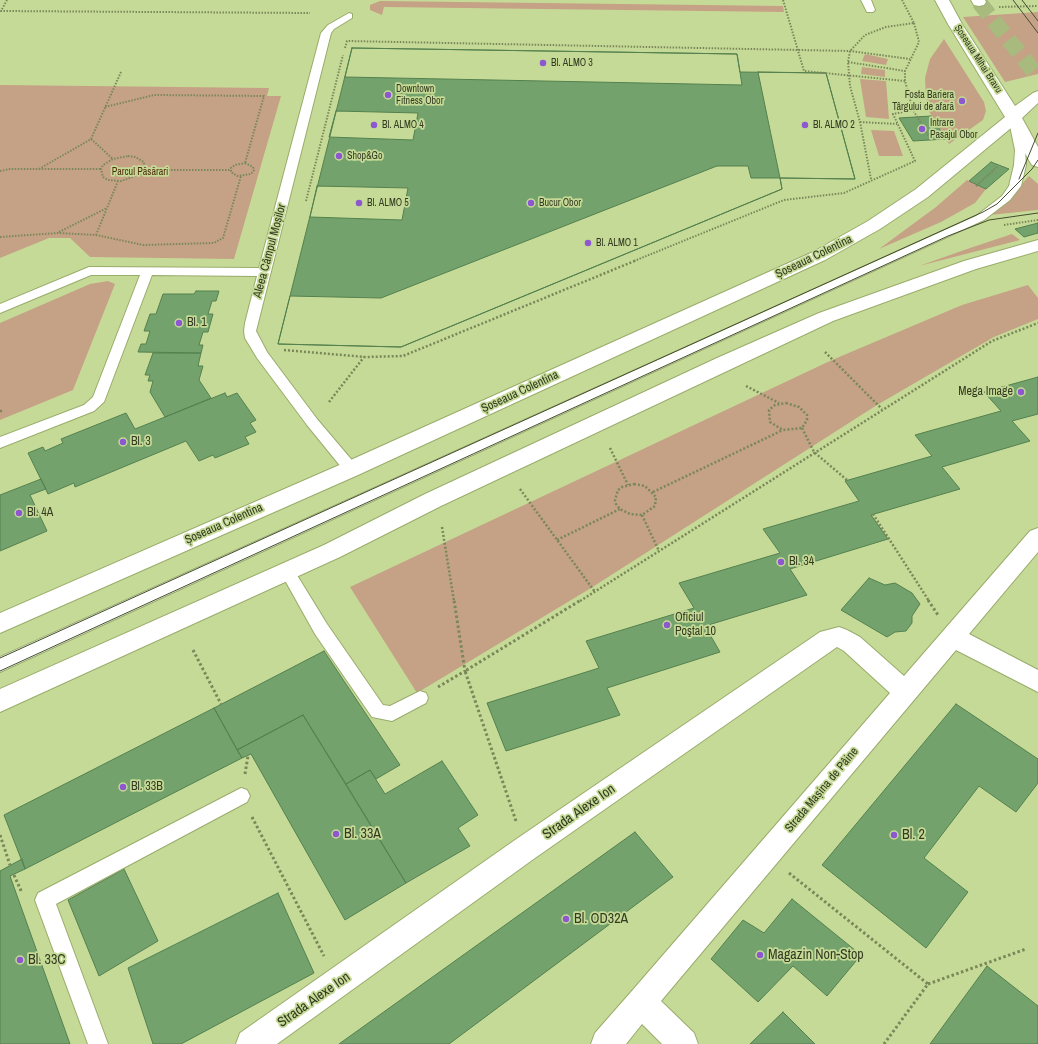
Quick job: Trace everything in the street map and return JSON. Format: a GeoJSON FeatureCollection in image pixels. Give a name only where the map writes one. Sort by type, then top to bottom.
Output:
{"type":"FeatureCollection","features":[{"type":"Feature","properties":{"kind":"main road","name":"Șoseaua Mihai Bravu"},"geometry":{"type":"LineString","coordinates":[[942,0],[955,24],[1003,98],[1038,162]]}},
{"type":"Feature","properties":{"kind":"main road","name":"Șoseaua Colentina"},"geometry":{"type":"LineString","coordinates":[[0,623],[351,469],[819,256],[874,225],[922,193],[1038,96]]}},
{"type":"Feature","properties":{"kind":"main road"},"geometry":{"type":"LineString","coordinates":[[0,701],[332,550],[433,500],[724,362],[855,306],[970,265],[1038,245]]}},
{"type":"Feature","properties":{"kind":"main road"},"geometry":{"type":"LineString","coordinates":[[970,265],[1008,260],[1038,259]]}},
{"type":"Feature","properties":{"kind":"main road","name":"Strada Mașina de Pâine"},"geometry":{"type":"LineString","coordinates":[[606,1044],[1038,537]]}},
{"type":"Feature","properties":{"kind":"main road","name":"Strada Alexe Ion"},"geometry":{"type":"LineString","coordinates":[[251,1044],[525,849],[828,639],[839,637],[852,644],[905,692]]}},
{"type":"Feature","properties":{"kind":"main road"},"geometry":{"type":"LineString","coordinates":[[953,637],[1038,682]]}},
{"type":"Feature","properties":{"kind":"main road"},"geometry":{"type":"LineString","coordinates":[[641,1002],[683,1044]]}},
{"type":"Feature","properties":{"kind":"lane"},"geometry":{"type":"LineString","coordinates":[[866,0],[870,10]]}},
{"type":"Feature","properties":{"kind":"lane","name":"Aleea Câmpul Moșilor"},"geometry":{"type":"LineString","coordinates":[[349,16],[331,26],[326,32],[251,322],[252,338],[262,355],[312,422],[351,469]]}},
{"type":"Feature","properties":{"kind":"lane"},"geometry":{"type":"LineString","coordinates":[[0,665],[980,218],[1006,198],[1015,186],[1020,165],[1020,150],[1013,118]]}},
{"type":"Feature","properties":{"kind":"lane"},"geometry":{"type":"LineString","coordinates":[[0,309],[89,271],[265,272]]}},
{"type":"Feature","properties":{"kind":"lane"},"geometry":{"type":"LineString","coordinates":[[0,443],[89,408],[99,399],[146,272]]}},
{"type":"Feature","properties":{"kind":"lane"},"geometry":{"type":"LineString","coordinates":[[287,571],[321,630],[378,712],[392,714],[420,698]]}},
{"type":"Feature","properties":{"kind":"lane"},"geometry":{"type":"LineString","coordinates":[[98,1044],[45,900],[241,796]]}},
{"type":"Feature","properties":{"kind":"path"},"geometry":{"type":"LineString","coordinates":[[7,0],[0,11],[310,13]]}},
{"type":"Feature","properties":{"kind":"path"},"geometry":{"type":"LineString","coordinates":[[783,0],[804,71],[905,81]]}},
{"type":"Feature","properties":{"kind":"path"},"geometry":{"type":"LineString","coordinates":[[902,0],[910,11],[919,37],[905,71],[905,81],[913,110],[931,140]]}},
{"type":"Feature","properties":{"kind":"path"},"geometry":{"type":"LineString","coordinates":[[871,179],[860,122],[850,86],[848,62],[850,51],[856,43],[877,29],[914,23]]}},
{"type":"Feature","properties":{"kind":"path","name":"Aleea Câmpul Moșilor"},"geometry":{"type":"LineString","coordinates":[[306,201],[347,41],[797,50]]}},
{"type":"Feature","properties":{"kind":"path"},"geometry":{"type":"LineString","coordinates":[[797,50],[850,51],[910,59]]}},
{"type":"Feature","properties":{"kind":"path"},"geometry":{"type":"LineString","coordinates":[[848,62],[905,71]]}},
{"type":"Feature","properties":{"kind":"path"},"geometry":{"type":"LineString","coordinates":[[39,169],[91,139],[121,72]]}},
{"type":"Feature","properties":{"kind":"path"},"geometry":{"type":"LineString","coordinates":[[105,107],[154,95],[264,96],[244,163]]}},
{"type":"Feature","properties":{"kind":"path"},"geometry":{"type":"LineString","coordinates":[[282,350],[390,358],[415,352],[784,200],[844,193],[871,179],[915,161],[893,114],[913,110]]}},
{"type":"Feature","properties":{"kind":"path"},"geometry":{"type":"LineString","coordinates":[[860,122],[897,124]]}},
{"type":"Feature","properties":{"kind":"path"},"geometry":{"type":"LineString","coordinates":[[91,139],[113,159]]}},
{"type":"Feature","properties":{"kind":"path"},"geometry":{"type":"LineString","coordinates":[[144,170],[144,162],[134,157],[113,159],[103,165],[101,170],[103,177],[118,181],[136,177],[144,170],[230,170],[235,165],[244,163],[252,165],[254,170],[251,174],[241,176],[234,175],[230,170]]}},
{"type":"Feature","properties":{"kind":"path"},"geometry":{"type":"LineString","coordinates":[[976,186],[999,165]]}},
{"type":"Feature","properties":{"kind":"path"},"geometry":{"type":"LineString","coordinates":[[0,171],[10,169],[101,170]]}},
{"type":"Feature","properties":{"kind":"path"},"geometry":{"type":"LineString","coordinates":[[0,237],[58,232],[96,235],[143,245],[218,242],[223,238],[241,176]]}},
{"type":"Feature","properties":{"kind":"path"},"geometry":{"type":"LineString","coordinates":[[96,235],[118,181]]}},
{"type":"Feature","properties":{"kind":"path"},"geometry":{"type":"LineString","coordinates":[[58,232],[107,208]]}},
{"type":"Feature","properties":{"kind":"path"},"geometry":{"type":"LineString","coordinates":[[1002,225],[1038,220]]}},
{"type":"Feature","properties":{"kind":"path"},"geometry":{"type":"LineString","coordinates":[[420,698],[595,592],[882,409],[992,341],[1038,322]]}},
{"type":"Feature","properties":{"kind":"path"},"geometry":{"type":"LineString","coordinates":[[825,352],[882,409]]}},
{"type":"Feature","properties":{"kind":"path"},"geometry":{"type":"LineString","coordinates":[[329,402],[365,357]]}},
{"type":"Feature","properties":{"kind":"path"},"geometry":{"type":"LineString","coordinates":[[746,386],[780,404]]}},
{"type":"Feature","properties":{"kind":"path"},"geometry":{"type":"LineString","coordinates":[[653,492],[783,430],[796,430],[802,428],[807,420],[804,411],[793,404],[780,404],[772,407],[768,414],[770,422],[783,430]]}},
{"type":"Feature","properties":{"kind":"path"},"geometry":{"type":"LineString","coordinates":[[802,428],[814,452],[847,480]]}},
{"type":"Feature","properties":{"kind":"path"},"geometry":{"type":"LineString","coordinates":[[610,448],[628,485]]}},
{"type":"Feature","properties":{"kind":"path"},"geometry":{"type":"LineString","coordinates":[[628,485],[645,486],[653,492],[656,497],[655,506],[652,510],[642,515],[630,514],[620,509],[615,500],[616,495],[622,487],[628,485]]}},
{"type":"Feature","properties":{"kind":"path"},"geometry":{"type":"LineString","coordinates":[[520,489],[595,592]]}},
{"type":"Feature","properties":{"kind":"path"},"geometry":{"type":"LineString","coordinates":[[557,540],[620,509]]}},
{"type":"Feature","properties":{"kind":"path"},"geometry":{"type":"LineString","coordinates":[[873,514],[953,637]]}},
{"type":"Feature","properties":{"kind":"path"},"geometry":{"type":"LineString","coordinates":[[642,515],[659,551]]}},
{"type":"Feature","properties":{"kind":"path"},"geometry":{"type":"LineString","coordinates":[[442,527],[465,671],[525,849]]}},
{"type":"Feature","properties":{"kind":"path"},"geometry":{"type":"LineString","coordinates":[[193,650],[221,704]]}},
{"type":"Feature","properties":{"kind":"path"},"geometry":{"type":"LineString","coordinates":[[248,756],[241,796],[338,983]]}},
{"type":"Feature","properties":{"kind":"path"},"geometry":{"type":"LineString","coordinates":[[0,835],[10,865]]}},
{"type":"Feature","properties":{"kind":"path"},"geometry":{"type":"LineString","coordinates":[[766,855],[928,984]]}},
{"type":"Feature","properties":{"kind":"path"},"geometry":{"type":"LineString","coordinates":[[884,1044],[928,984],[1026,949]]}},
{"type":"Feature","properties":{"kind":"green space"},"geometry":{"type":"Polygon","coordinates":[[[380,1],[783,6],[784,12],[384,7],[382,15],[370,10],[370,5],[380,1]]]}},
{"type":"Feature","properties":{"kind":"green space"},"geometry":{"type":"Polygon","coordinates":[[[1038,12],[1038,74],[1005,82],[963,17],[1038,12]]]}},
{"type":"Feature","properties":{"kind":"green space"},"geometry":{"type":"Polygon","coordinates":[[[944,39],[984,102],[986,111],[983,120],[949,144],[930,113],[926,99],[925,78],[930,59],[944,39]]]}},
{"type":"Feature","properties":{"kind":"green space"},"geometry":{"type":"Polygon","coordinates":[[[865,54],[888,59],[886,65],[862,61],[865,54]]]}},
{"type":"Feature","properties":{"kind":"green space"},"geometry":{"type":"Polygon","coordinates":[[[862,67],[885,70],[885,77],[861,74],[862,67]]]}},
{"type":"Feature","properties":{"kind":"green space"},"geometry":{"type":"Polygon","coordinates":[[[860,79],[886,81],[889,119],[866,117],[860,79]]]}},
{"type":"Feature","properties":{"kind":"green space","name":"Parcul Păsărari"},"geometry":{"type":"Polygon","coordinates":[[[0,85],[269,88],[267,96],[281,96],[234,259],[90,257],[70,238],[49,238],[0,258],[0,85]]]}},
{"type":"Feature","properties":{"kind":"green space"},"geometry":{"type":"Polygon","coordinates":[[[871,130],[894,131],[903,156],[879,156],[871,130]]]}},
{"type":"Feature","properties":{"kind":"green space"},"geometry":{"type":"Polygon","coordinates":[[[1029,176],[1038,184],[1038,210],[990,215],[1009,199],[1029,176]]]}},
{"type":"Feature","properties":{"kind":"green space"},"geometry":{"type":"Polygon","coordinates":[[[967,180],[986,189],[975,203],[941,222],[879,249],[936,207],[967,180]]]}},
{"type":"Feature","properties":{"kind":"green space"},"geometry":{"type":"Polygon","coordinates":[[[1012,234],[1020,240],[919,266],[967,249],[1012,234]]]}},
{"type":"Feature","properties":{"kind":"green space"},"geometry":{"type":"Polygon","coordinates":[[[108,281],[115,284],[73,390],[0,420],[0,323],[90,284],[108,281]]]}},
{"type":"Feature","properties":{"kind":"green space"},"geometry":{"type":"Polygon","coordinates":[[[1028,285],[1038,298],[1038,319],[994,337],[877,405],[591,588],[417,693],[350,587],[832,360],[962,305],[1028,285]]]}},
{"type":"Feature","properties":{"kind":"building","name":"Bucur Obor"},"geometry":{"type":"Polygon","coordinates":[[[352,48],[737,54],[740,72],[826,73],[855,179],[780,178],[782,189],[401,347],[278,344],[352,48]]]}},
{"type":"Feature","properties":{"kind":"building","name":"Bl. ALMO 3"},"geometry":{"type":"Polygon","coordinates":[[[352,48],[737,54],[742,85],[345,77],[352,48]]]}},
{"type":"Feature","properties":{"kind":"building","name":"Bl. ALMO 2"},"geometry":{"type":"Polygon","coordinates":[[[758,72],[826,73],[855,179],[780,178],[758,72]]]}},
{"type":"Feature","properties":{"kind":"building","name":"Bl. ALMO 4"},"geometry":{"type":"Polygon","coordinates":[[[336,111],[418,113],[413,140],[329,137],[336,111]]]}},
{"type":"Feature","properties":{"kind":"building","name":"Intrare Pasajul Obor"},"geometry":{"type":"Polygon","coordinates":[[[931,116],[946,139],[913,141],[899,118],[931,116]]]}},
{"type":"Feature","properties":{"kind":"building","name":"Intrare Pasajul Obor"},"geometry":{"type":"Polygon","coordinates":[[[991,162],[1009,169],[986,189],[969,181],[991,162]]]}},
{"type":"Feature","properties":{"kind":"building","name":"Bl. ALMO 1"},"geometry":{"type":"Polygon","coordinates":[[[717,166],[748,166],[751,178],[780,178],[782,189],[401,347],[278,344],[290,296],[381,298],[717,166]]]}},
{"type":"Feature","properties":{"kind":"building","name":"Bl. ALMO 5"},"geometry":{"type":"Polygon","coordinates":[[[317,186],[408,188],[402,220],[310,217],[317,186]]]}},
{"type":"Feature","properties":{"kind":"building"},"geometry":{"type":"Polygon","coordinates":[[[1038,223],[1038,233],[1024,237],[1015,229],[1038,223]]]}},
{"type":"Feature","properties":{"kind":"building","name":"Bl. 1"},"geometry":{"type":"Polygon","coordinates":[[[196,291],[219,291],[216,301],[212,301],[208,314],[213,314],[208,332],[203,332],[199,345],[203,345],[201,353],[138,352],[141,344],[146,344],[150,331],[144,331],[150,314],[156,314],[163,294],[194,294],[196,291]]]}},
{"type":"Feature","properties":{"kind":"building"},"geometry":{"type":"Polygon","coordinates":[[[153,353],[201,353],[198,366],[203,366],[199,380],[211,398],[165,417],[150,392],[153,381],[148,381],[150,375],[145,375],[153,353]]]}},
{"type":"Feature","properties":{"kind":"building","name":"Bl. 34"},"geometry":{"type":"Polygon","coordinates":[[[1038,377],[1038,414],[1012,421],[1030,441],[942,467],[960,489],[871,515],[888,539],[790,569],[807,595],[705,626],[720,652],[607,688],[620,715],[506,751],[487,703],[599,668],[586,641],[694,608],[679,583],[780,553],[763,529],[859,501],[845,481],[932,456],[915,435],[1001,411],[984,392],[1038,377]]]}},
{"type":"Feature","properties":{"kind":"building","name":"Bl. 3"},"geometry":{"type":"Polygon","coordinates":[[[225,393],[227,397],[237,393],[256,420],[250,423],[256,432],[245,437],[249,444],[215,458],[213,455],[199,461],[186,441],[75,487],[74,483],[48,494],[28,453],[43,447],[45,451],[63,443],[61,439],[126,413],[135,429],[225,393]]]}},
{"type":"Feature","properties":{"kind":"building","name":"Bl. 4A"},"geometry":{"type":"Polygon","coordinates":[[[41,479],[46,489],[30,495],[47,531],[0,551],[0,495],[41,479]]]}},
{"type":"Feature","properties":{"kind":"building"},"geometry":{"type":"Polygon","coordinates":[[[869,578],[885,585],[895,583],[912,593],[920,604],[912,616],[912,623],[906,631],[895,632],[887,637],[841,610],[869,578]]]}},
{"type":"Feature","properties":{"kind":"building"},"geometry":{"type":"Polygon","coordinates":[[[324,651],[400,765],[376,779],[370,770],[346,784],[303,715],[237,750],[214,708],[324,651]]]}},
{"type":"Feature","properties":{"kind":"building","name":"Bl. 2"},"geometry":{"type":"Polygon","coordinates":[[[956,704],[1038,759],[1038,783],[1016,812],[979,786],[924,858],[968,892],[926,948],[822,865],[956,704]]]}},
{"type":"Feature","properties":{"kind":"building","name":"Bl. 33B"},"geometry":{"type":"Polygon","coordinates":[[[214,708],[242,758],[25,869],[4,815],[214,708]]]}},
{"type":"Feature","properties":{"kind":"building","name":"Bl. 33A"},"geometry":{"type":"Polygon","coordinates":[[[303,715],[406,883],[345,920],[251,754],[242,758],[237,750],[303,715]]]}},
{"type":"Feature","properties":{"kind":"building"},"geometry":{"type":"Polygon","coordinates":[[[442,761],[478,815],[458,828],[470,846],[406,883],[346,784],[370,770],[385,794],[442,761]]]}},
{"type":"Feature","properties":{"kind":"building","name":"Bl. OD32A"},"geometry":{"type":"Polygon","coordinates":[[[635,832],[673,877],[449,1044],[339,1044],[635,832]]]}},
{"type":"Feature","properties":{"kind":"building","name":"Bl. 33C"},"geometry":{"type":"Polygon","coordinates":[[[22,859],[25,869],[10,876],[70,1044],[0,1044],[0,871],[22,859]]]}},
{"type":"Feature","properties":{"kind":"building"},"geometry":{"type":"Polygon","coordinates":[[[124,869],[158,941],[99,976],[68,900],[124,869]]]}},
{"type":"Feature","properties":{"kind":"building"},"geometry":{"type":"Polygon","coordinates":[[[278,893],[314,973],[181,1044],[153,1044],[128,968],[278,893]]]}},
{"type":"Feature","properties":{"kind":"building"},"geometry":{"type":"Polygon","coordinates":[[[792,899],[861,955],[827,996],[793,966],[758,1002],[711,959],[743,920],[764,933],[792,899]]]}},
{"type":"Feature","properties":{"kind":"building"},"geometry":{"type":"Polygon","coordinates":[[[987,966],[1038,1006],[1038,1044],[930,1044],[987,966]]]}},
{"type":"Feature","properties":{"kind":"building"},"geometry":{"type":"Polygon","coordinates":[[[783,1012],[815,1044],[750,1044],[783,1012]]]}},
{"type":"Feature","properties":{"kind":"tunnel"},"geometry":{"type":"LineString","coordinates":[[979,2],[1038,77]]}},
{"type":"Feature","properties":{"kind":"tram line"},"geometry":{"type":"LineString","coordinates":[[1013,0],[1038,33]]}},
{"type":"Feature","properties":{"kind":"tram line"},"geometry":{"type":"LineString","coordinates":[[1022,0],[1038,21]]}},
{"type":"Feature","properties":{"kind":"tram line"},"geometry":{"type":"LineString","coordinates":[[1019,179],[1038,133]]}},
{"type":"Feature","properties":{"kind":"tram line"},"geometry":{"type":"LineString","coordinates":[[0,658],[983,212],[997,204],[1032,169],[1038,160]]}},
{"type":"Feature","properties":{"kind":"tram line"},"geometry":{"type":"LineString","coordinates":[[0,671],[948,236],[989,220],[1038,213]]}},
{"type":"Feature","properties":{"kind":"place","name":"Bl. ALMO 3"},"geometry":{"type":"Point","coordinates":[543,63]}},
{"type":"Feature","properties":{"kind":"place","name":"Downtown Fitness Obor"},"geometry":{"type":"Point","coordinates":[388,95]}},
{"type":"Feature","properties":{"kind":"place","name":"Fosta Bariera Târgului de afară"},"geometry":{"type":"Point","coordinates":[962,101]}},
{"type":"Feature","properties":{"kind":"place","name":"Bl. ALMO 4"},"geometry":{"type":"Point","coordinates":[374,125]}},
{"type":"Feature","properties":{"kind":"place","name":"Bl. ALMO 2"},"geometry":{"type":"Point","coordinates":[805,125]}},
{"type":"Feature","properties":{"kind":"place","name":"Intrare Pasajul Obor"},"geometry":{"type":"Point","coordinates":[922,129]}},
{"type":"Feature","properties":{"kind":"place","name":"Shop&Go"},"geometry":{"type":"Point","coordinates":[339,156]}},
{"type":"Feature","properties":{"kind":"place","name":"Bl. ALMO 5"},"geometry":{"type":"Point","coordinates":[359,203]}},
{"type":"Feature","properties":{"kind":"place","name":"Bucur Obor"},"geometry":{"type":"Point","coordinates":[531,203]}},
{"type":"Feature","properties":{"kind":"place","name":"Bl. ALMO 1"},"geometry":{"type":"Point","coordinates":[588,243]}},
{"type":"Feature","properties":{"kind":"place","name":"Bl. 1"},"geometry":{"type":"Point","coordinates":[179,323]}},
{"type":"Feature","properties":{"kind":"place","name":"Mega Image"},"geometry":{"type":"Point","coordinates":[1021,392]}},
{"type":"Feature","properties":{"kind":"place","name":"Bl. 3"},"geometry":{"type":"Point","coordinates":[123,442]}},
{"type":"Feature","properties":{"kind":"place","name":"Bl. 4A"},"geometry":{"type":"Point","coordinates":[19,513]}},
{"type":"Feature","properties":{"kind":"place","name":"Bl. 34"},"geometry":{"type":"Point","coordinates":[781,562]}},
{"type":"Feature","properties":{"kind":"place","name":"Oficiul Poştal 10"},"geometry":{"type":"Point","coordinates":[667,625]}},
{"type":"Feature","properties":{"kind":"place","name":"Bl. 33B"},"geometry":{"type":"Point","coordinates":[123,787]}},
{"type":"Feature","properties":{"kind":"place","name":"Bl. 33A"},"geometry":{"type":"Point","coordinates":[336,834]}},
{"type":"Feature","properties":{"kind":"place","name":"Bl. 2"},"geometry":{"type":"Point","coordinates":[894,835]}},
{"type":"Feature","properties":{"kind":"place","name":"Bl. OD32A"},"geometry":{"type":"Point","coordinates":[566,919]}},
{"type":"Feature","properties":{"kind":"place","name":"Magazin Non-Stop"},"geometry":{"type":"Point","coordinates":[760,955]}},
{"type":"Feature","properties":{"kind":"place","name":"Bl. 33C"},"geometry":{"type":"Point","coordinates":[20,960]}}]}
